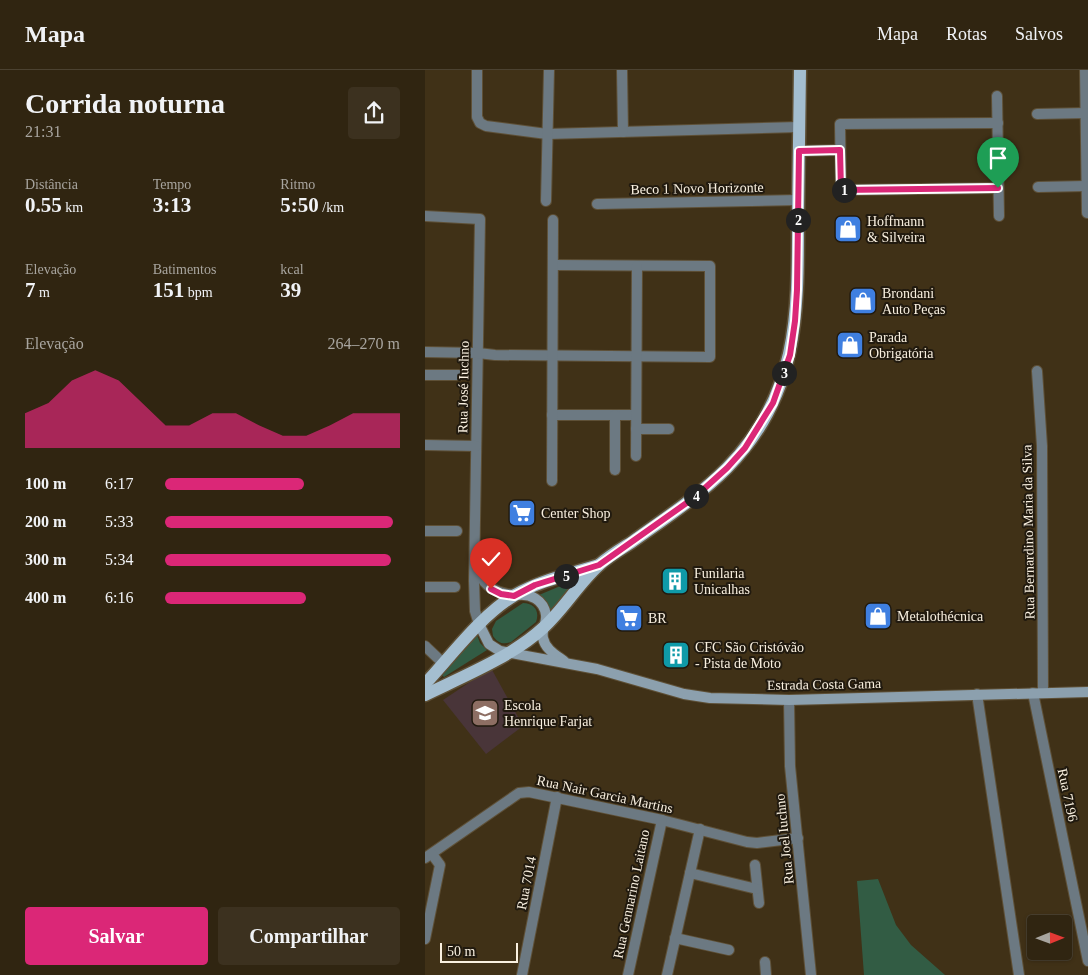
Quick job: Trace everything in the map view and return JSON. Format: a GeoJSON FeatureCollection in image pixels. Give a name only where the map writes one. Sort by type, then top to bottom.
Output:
{"type":"FeatureCollection","features":[{"type":"Feature","properties":{"kind":"main road"},"geometry":{"type":"LineString","coordinates":[[425,695],[509,653],[543,628],[599,565],[695,497],[727,468],[745,448],[773,403],[790,355],[795,321],[799,200],[800,70]]}},
{"type":"Feature","properties":{"kind":"main road"},"geometry":{"type":"LineString","coordinates":[[425,684],[479,624],[514,596],[535,585],[599,565]]}},
{"type":"Feature","properties":{"kind":"main road"},"geometry":{"type":"LineString","coordinates":[[514,596],[528,595],[540,602],[546,615],[543,628]]}},
{"type":"Feature","properties":{"kind":"main road"},"geometry":{"type":"LineString","coordinates":[[479,624],[489,644],[494,648],[509,653]]}},
{"type":"Feature","properties":{"kind":"main road","name":"Estrada Costa Gama"},"geometry":{"type":"LineString","coordinates":[[543,628],[542,634],[545,644],[565,662]]}},
{"type":"Feature","properties":{"kind":"main road","name":"Estrada Costa Gama"},"geometry":{"type":"LineString","coordinates":[[509,653],[597,669],[684,694],[710,698],[789,700],[1088,692]]}},
{"type":"Feature","properties":{"kind":"street"},"geometry":{"type":"LineString","coordinates":[[477,70],[477,117],[480,123],[485,126],[547,134],[799,126]]}},
{"type":"Feature","properties":{"kind":"street"},"geometry":{"type":"LineString","coordinates":[[545,201],[549,70]]}},
{"type":"Feature","properties":{"kind":"street"},"geometry":{"type":"LineString","coordinates":[[622,70],[623,132]]}},
{"type":"Feature","properties":{"kind":"street"},"geometry":{"type":"LineString","coordinates":[[1085,70],[1087,213]]}},
{"type":"Feature","properties":{"kind":"street"},"geometry":{"type":"LineString","coordinates":[[997,96],[999,216]]}},
{"type":"Feature","properties":{"kind":"street"},"geometry":{"type":"LineString","coordinates":[[1037,114],[1086,113]]}},
{"type":"Feature","properties":{"kind":"street"},"geometry":{"type":"LineString","coordinates":[[998,123],[840,124],[841,190],[998,188]]}},
{"type":"Feature","properties":{"kind":"street"},"geometry":{"type":"LineString","coordinates":[[799,151],[840,150]]}},
{"type":"Feature","properties":{"kind":"street"},"geometry":{"type":"LineString","coordinates":[[1038,187],[1086,186]]}},
{"type":"Feature","properties":{"kind":"street","name":"Beco 1 Novo Horizonte"},"geometry":{"type":"LineString","coordinates":[[597,204],[799,200]]}},
{"type":"Feature","properties":{"kind":"street","name":"Rua José Iuchno"},"geometry":{"type":"LineString","coordinates":[[425,216],[480,219],[475,602],[479,624]]}},
{"type":"Feature","properties":{"kind":"street"},"geometry":{"type":"LineString","coordinates":[[552,481],[553,220]]}},
{"type":"Feature","properties":{"kind":"street"},"geometry":{"type":"LineString","coordinates":[[425,352],[495,355],[710,357],[710,266],[553,265]]}},
{"type":"Feature","properties":{"kind":"street"},"geometry":{"type":"LineString","coordinates":[[636,456],[637,266]]}},
{"type":"Feature","properties":{"kind":"street","name":"Rua Bernardino Maria da Silva"},"geometry":{"type":"LineString","coordinates":[[1037,371],[1042,446],[1038,693]]}},
{"type":"Feature","properties":{"kind":"street"},"geometry":{"type":"LineString","coordinates":[[425,375],[459,375]]}},
{"type":"Feature","properties":{"kind":"street"},"geometry":{"type":"LineString","coordinates":[[552,415],[636,415]]}},
{"type":"Feature","properties":{"kind":"street"},"geometry":{"type":"LineString","coordinates":[[615,415],[615,470]]}},
{"type":"Feature","properties":{"kind":"street"},"geometry":{"type":"LineString","coordinates":[[636,429],[669,429]]}},
{"type":"Feature","properties":{"kind":"street"},"geometry":{"type":"LineString","coordinates":[[425,445],[476,446]]}},
{"type":"Feature","properties":{"kind":"street"},"geometry":{"type":"LineString","coordinates":[[425,531],[457,531]]}},
{"type":"Feature","properties":{"kind":"street","name":"Rua José Iuchno"},"geometry":{"type":"LineString","coordinates":[[476,556],[478,572],[483,581],[491,589],[501,594],[514,596]]}},
{"type":"Feature","properties":{"kind":"street"},"geometry":{"type":"LineString","coordinates":[[425,587],[455,587]]}},
{"type":"Feature","properties":{"kind":"street"},"geometry":{"type":"LineString","coordinates":[[425,646],[444,664]]}},
{"type":"Feature","properties":{"kind":"street","name":"Rua 7196"},"geometry":{"type":"LineString","coordinates":[[1038,693],[1088,961]]}},
{"type":"Feature","properties":{"kind":"street"},"geometry":{"type":"LineString","coordinates":[[977,694],[1019,975]]}},
{"type":"Feature","properties":{"kind":"street","name":"Rua Joel Iuchno"},"geometry":{"type":"LineString","coordinates":[[789,700],[790,766],[811,975]]}},
{"type":"Feature","properties":{"kind":"street","name":"Rua Nair Garcia Martins"},"geometry":{"type":"LineString","coordinates":[[428,856],[519,793],[539,793],[752,842],[797,838]]}},
{"type":"Feature","properties":{"kind":"street","name":"Rua 7014"},"geometry":{"type":"LineString","coordinates":[[522,975],[557,797]]}},
{"type":"Feature","properties":{"kind":"street","name":"Rua Gennarino Laitano"},"geometry":{"type":"LineString","coordinates":[[627,975],[661,820]]}},
{"type":"Feature","properties":{"kind":"street"},"geometry":{"type":"LineString","coordinates":[[667,975],[700,829]]}},
{"type":"Feature","properties":{"kind":"street"},"geometry":{"type":"LineString","coordinates":[[425,938],[440,864],[428,856]]}},
{"type":"Feature","properties":{"kind":"street"},"geometry":{"type":"LineString","coordinates":[[755,865],[759,903]]}},
{"type":"Feature","properties":{"kind":"street"},"geometry":{"type":"LineString","coordinates":[[690,873],[757,889]]}},
{"type":"Feature","properties":{"kind":"street"},"geometry":{"type":"LineString","coordinates":[[675,938],[729,950]]}},
{"type":"Feature","properties":{"kind":"street"},"geometry":{"type":"LineString","coordinates":[[765,962],[766,975]]}},
{"type":"Feature","properties":{"kind":"shaded area","name":"Escola Henrique Farjat"},"geometry":{"type":"Polygon","coordinates":[[[491,668],[523,726],[486,754],[443,700],[491,668]]]}},
{"type":"Feature","properties":{"kind":"green space"},"geometry":{"type":"Polygon","coordinates":[[[577,579],[578,582],[549,611],[539,595],[577,579]]]}},
{"type":"Feature","properties":{"kind":"green space"},"geometry":{"type":"Polygon","coordinates":[[[523,603],[530,604],[535,608],[537,611],[536,622],[511,642],[499,642],[493,636],[492,629],[496,621],[523,603]]]}},
{"type":"Feature","properties":{"kind":"green space"},"geometry":{"type":"Polygon","coordinates":[[[477,635],[480,643],[487,650],[444,677],[440,673],[477,635]]]}},
{"type":"Feature","properties":{"kind":"green space"},"geometry":{"type":"Polygon","coordinates":[[[878,879],[896,925],[911,945],[945,975],[864,975],[857,881],[878,879]]]}},
{"type":"Feature","properties":{"kind":"place","name":"Hoffmann & Silveira"},"geometry":{"type":"Point","coordinates":[848,229]}},
{"type":"Feature","properties":{"kind":"place","name":"Brondani Auto Peças"},"geometry":{"type":"Point","coordinates":[863,301]}},
{"type":"Feature","properties":{"kind":"place","name":"Parada Obrigatória"},"geometry":{"type":"Point","coordinates":[850,345]}},
{"type":"Feature","properties":{"kind":"place","name":"Center Shop"},"geometry":{"type":"Point","coordinates":[522,513]}},
{"type":"Feature","properties":{"kind":"place","name":"Funilaria Unicalhas"},"geometry":{"type":"Point","coordinates":[675,581]}},
{"type":"Feature","properties":{"kind":"place","name":"Metalothécnica"},"geometry":{"type":"Point","coordinates":[878,616]}},
{"type":"Feature","properties":{"kind":"place","name":"BR"},"geometry":{"type":"Point","coordinates":[629,618]}},
{"type":"Feature","properties":{"kind":"place","name":"CFC São Cristóvão - Pista de Moto"},"geometry":{"type":"Point","coordinates":[676,655]}},
{"type":"Feature","properties":{"kind":"place","name":"Escola Henrique Farjat"},"geometry":{"type":"Point","coordinates":[485,713]}},
{"type":"Feature","properties":{"kind":"route"},"geometry":{"type":"LineString","coordinates":[[491,589],[501,594],[514,596],[535,585],[599,565],[695,497],[727,468],[745,448],[773,403],[790,355],[797,290],[799,151],[840,150],[841,190],[998,188]]}}]}
